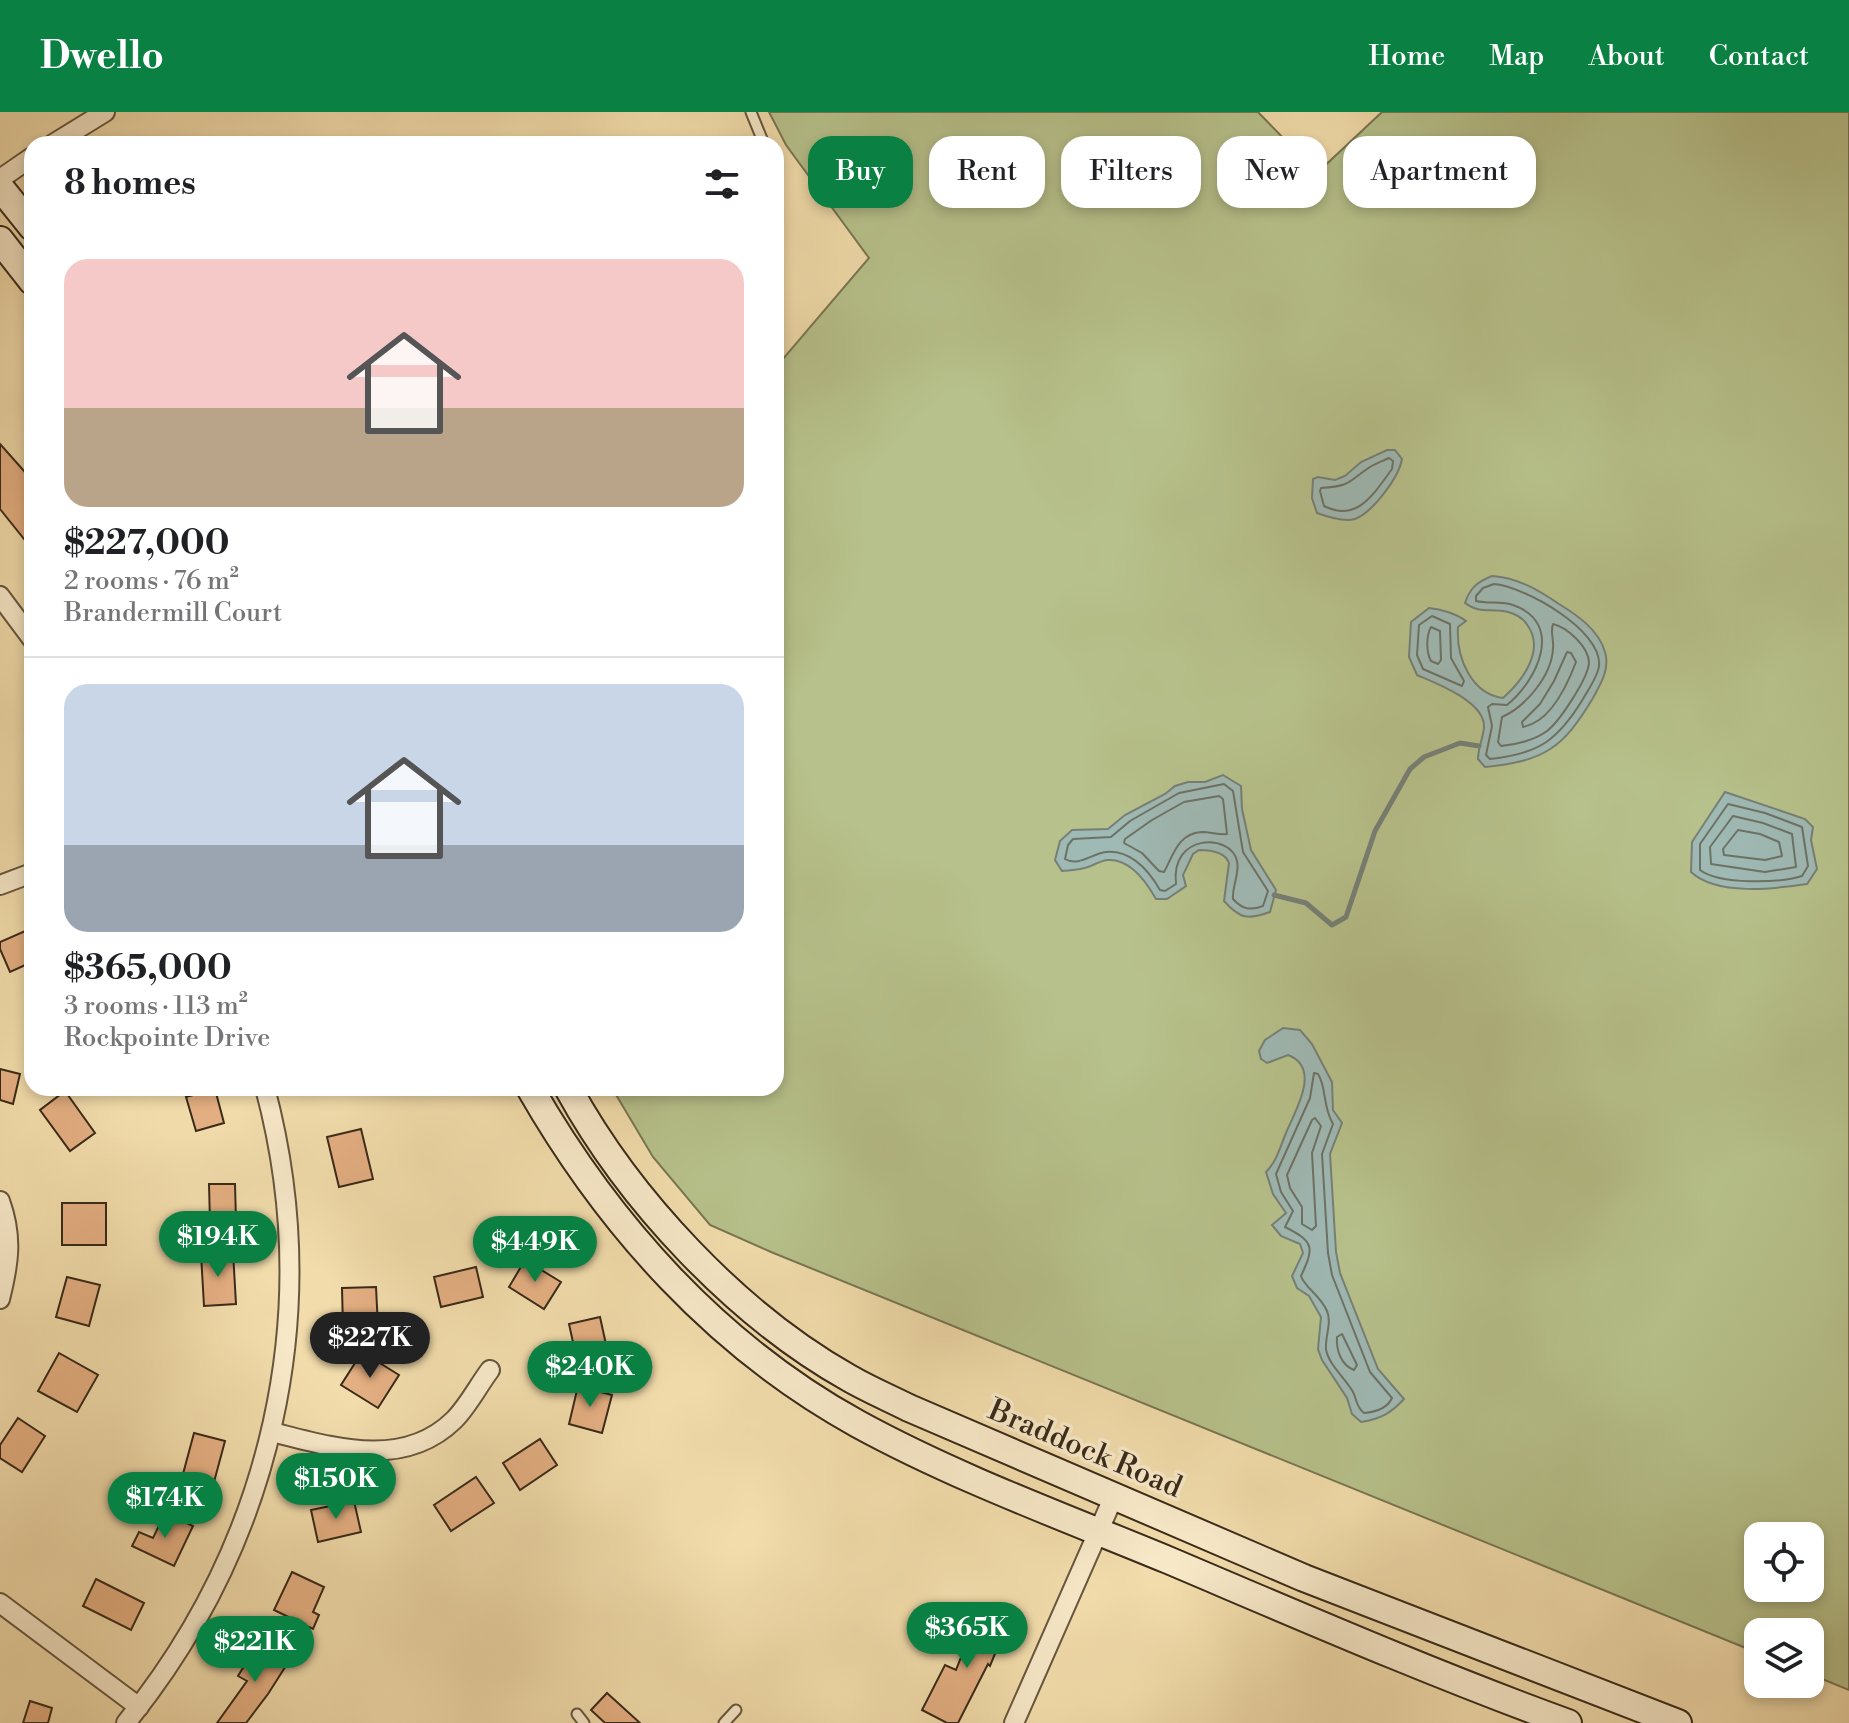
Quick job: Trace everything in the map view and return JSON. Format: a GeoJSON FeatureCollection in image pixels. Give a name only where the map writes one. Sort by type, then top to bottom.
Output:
{"type":"FeatureCollection","features":[{"type":"Feature","properties":{"kind":"main road"},"geometry":{"type":"LineString","coordinates":[[0,187],[24,217]]}},
{"type":"Feature","properties":{"kind":"main road"},"geometry":{"type":"LineString","coordinates":[[0,240],[24,271]]}},
{"type":"Feature","properties":{"kind":"main road"},"geometry":{"type":"LineString","coordinates":[[535,1096],[564,1146],[602,1200],[648,1256],[751,1351],[810,1394],[857,1423],[908,1449],[1099,1532],[1568,1723]]}},
{"type":"Feature","properties":{"kind":"main road","name":"Braddock Road"},"geometry":{"type":"LineString","coordinates":[[572,1096],[613,1159],[677,1237],[710,1271],[768,1322],[860,1384],[937,1421],[1304,1578],[1678,1723]]}},
{"type":"Feature","properties":{"kind":"street"},"geometry":{"type":"LineString","coordinates":[[66,136],[105,112]]}},
{"type":"Feature","properties":{"kind":"street"},"geometry":{"type":"LineString","coordinates":[[0,179],[24,162]]}},
{"type":"Feature","properties":{"kind":"street"},"geometry":{"type":"LineString","coordinates":[[0,596],[24,628]]}},
{"type":"Feature","properties":{"kind":"street"},"geometry":{"type":"LineString","coordinates":[[0,885],[24,876]]}},
{"type":"Feature","properties":{"kind":"street"},"geometry":{"type":"LineString","coordinates":[[126,1723],[177,1653],[217,1583],[250,1504],[272,1432],[288,1321],[289,1239],[279,1154],[267,1096]]}},
{"type":"Feature","properties":{"kind":"street"},"geometry":{"type":"LineString","coordinates":[[0,1201],[10,1232],[6,1276],[0,1299]]}},
{"type":"Feature","properties":{"kind":"street"},"geometry":{"type":"LineString","coordinates":[[272,1432],[358,1451],[405,1447],[429,1438],[452,1421],[490,1370]]}},
{"type":"Feature","properties":{"kind":"street"},"geometry":{"type":"LineString","coordinates":[[1014,1723],[1114,1496]]}},
{"type":"Feature","properties":{"kind":"street"},"geometry":{"type":"LineString","coordinates":[[0,1603],[139,1707]]}},
{"type":"Feature","properties":{"kind":"lane"},"geometry":{"type":"LineString","coordinates":[[751,112],[761,136]]}},
{"type":"Feature","properties":{"kind":"lane"},"geometry":{"type":"LineString","coordinates":[[724,1723],[736,1710]]}},
{"type":"Feature","properties":{"kind":"lane"},"geometry":{"type":"LineString","coordinates":[[577,1714],[584,1723]]}},
{"type":"Feature","properties":{"kind":"green space"},"geometry":{"type":"Polygon","coordinates":[[[769,112],[1258,112],[1281,136],[1217,136],[1217,208],[1327,208],[1327,164],[1343,149],[1343,208],[1536,208],[1536,136],[1356,136],[1382,112],[1849,112],[1849,1690],[1824,1680],[1824,1618],[1744,1618],[1744,1647],[710,1225],[653,1157],[617,1096],[784,1096],[784,358],[869,258],[832,208],[913,208],[913,136],[808,136],[808,175],[786,145],[769,112]]]}},
{"type":"Feature","properties":{"kind":"water"},"geometry":{"type":"Polygon","coordinates":[[[1387,450],[1395,450],[1402,459],[1400,466],[1370,509],[1351,520],[1317,513],[1312,498],[1313,479],[1335,480],[1345,476],[1361,462],[1387,450]]]}},
{"type":"Feature","properties":{"kind":"water"},"geometry":{"type":"Polygon","coordinates":[[[1492,576],[1527,585],[1580,618],[1602,644],[1606,664],[1604,676],[1593,698],[1561,740],[1538,756],[1485,767],[1478,759],[1484,728],[1477,710],[1458,695],[1417,675],[1409,657],[1411,622],[1429,608],[1449,612],[1466,621],[1458,627],[1458,638],[1463,662],[1474,682],[1492,695],[1503,698],[1524,674],[1534,645],[1533,636],[1522,619],[1511,613],[1481,610],[1465,603],[1475,586],[1492,576]]]}},
{"type":"Feature","properties":{"kind":"water"},"geometry":{"type":"Polygon","coordinates":[[[1223,775],[1241,786],[1242,809],[1251,850],[1276,890],[1270,912],[1245,916],[1224,901],[1229,863],[1224,856],[1212,851],[1199,850],[1193,854],[1183,875],[1186,886],[1167,899],[1156,899],[1142,878],[1130,867],[1115,860],[1062,871],[1055,860],[1060,841],[1072,830],[1108,829],[1125,815],[1175,786],[1205,782],[1223,775]]]}},
{"type":"Feature","properties":{"kind":"water"},"geometry":{"type":"Polygon","coordinates":[[[1725,792],[1805,819],[1813,827],[1811,840],[1817,869],[1807,884],[1763,889],[1730,888],[1702,880],[1691,872],[1692,842],[1725,792]]]}},
{"type":"Feature","properties":{"kind":"water"},"geometry":{"type":"Polygon","coordinates":[[[1283,1028],[1300,1030],[1312,1044],[1332,1082],[1333,1110],[1342,1123],[1330,1154],[1340,1273],[1378,1369],[1404,1399],[1385,1415],[1368,1421],[1361,1422],[1352,1414],[1347,1398],[1322,1360],[1318,1349],[1321,1317],[1309,1296],[1297,1288],[1292,1276],[1303,1253],[1300,1244],[1281,1236],[1272,1225],[1286,1213],[1273,1194],[1266,1172],[1276,1159],[1305,1080],[1298,1061],[1288,1055],[1267,1063],[1261,1059],[1259,1051],[1265,1040],[1283,1028]]]}},
{"type":"Feature","properties":{"kind":"building"},"geometry":{"type":"Polygon","coordinates":[[[0,444],[24,471],[24,539],[0,509],[0,444]]]}},
{"type":"Feature","properties":{"kind":"building"},"geometry":{"type":"Polygon","coordinates":[[[24,932],[24,966],[10,972],[0,942],[24,932]]]}},
{"type":"Feature","properties":{"kind":"building"},"geometry":{"type":"Polygon","coordinates":[[[0,1069],[20,1074],[13,1104],[0,1100],[0,1069]]]}},
{"type":"Feature","properties":{"kind":"building"},"geometry":{"type":"Polygon","coordinates":[[[58,1096],[69,1096],[95,1133],[70,1151],[40,1110],[58,1096]]]}},
{"type":"Feature","properties":{"kind":"building"},"geometry":{"type":"Polygon","coordinates":[[[217,1096],[224,1123],[196,1131],[186,1097],[217,1096]]]}},
{"type":"Feature","properties":{"kind":"building"},"geometry":{"type":"Polygon","coordinates":[[[361,1129],[373,1179],[339,1187],[327,1137],[361,1129]]]}},
{"type":"Feature","properties":{"kind":"building"},"geometry":{"type":"Polygon","coordinates":[[[209,1184],[235,1184],[236,1221],[210,1222],[209,1184]]]}},
{"type":"Feature","properties":{"kind":"building"},"geometry":{"type":"Polygon","coordinates":[[[62,1203],[106,1203],[106,1245],[62,1245],[62,1203]]]}},
{"type":"Feature","properties":{"kind":"building"},"geometry":{"type":"Polygon","coordinates":[[[233,1252],[236,1304],[204,1306],[201,1254],[233,1252]]]}},
{"type":"Feature","properties":{"kind":"building"},"geometry":{"type":"Polygon","coordinates":[[[525,1260],[561,1282],[544,1309],[509,1287],[525,1260]]]}},
{"type":"Feature","properties":{"kind":"building"},"geometry":{"type":"Polygon","coordinates":[[[476,1267],[483,1297],[441,1307],[434,1277],[476,1267]]]}},
{"type":"Feature","properties":{"kind":"building"},"geometry":{"type":"Polygon","coordinates":[[[67,1277],[100,1285],[89,1326],[56,1317],[67,1277]]]}},
{"type":"Feature","properties":{"kind":"building"},"geometry":{"type":"Polygon","coordinates":[[[376,1287],[378,1327],[343,1328],[342,1288],[376,1287]]]}},
{"type":"Feature","properties":{"kind":"building"},"geometry":{"type":"Polygon","coordinates":[[[600,1317],[609,1358],[578,1365],[569,1324],[600,1317]]]}},
{"type":"Feature","properties":{"kind":"building"},"geometry":{"type":"Polygon","coordinates":[[[362,1352],[399,1375],[378,1408],[341,1385],[362,1352]]]}},
{"type":"Feature","properties":{"kind":"building"},"geometry":{"type":"Polygon","coordinates":[[[59,1353],[98,1375],[77,1412],[38,1391],[59,1353]]]}},
{"type":"Feature","properties":{"kind":"building"},"geometry":{"type":"Polygon","coordinates":[[[578,1386],[612,1395],[602,1433],[569,1424],[578,1386]]]}},
{"type":"Feature","properties":{"kind":"building"},"geometry":{"type":"Polygon","coordinates":[[[18,1418],[45,1436],[22,1472],[0,1458],[0,1445],[18,1418]]]}},
{"type":"Feature","properties":{"kind":"building"},"geometry":{"type":"Polygon","coordinates":[[[194,1433],[225,1441],[214,1482],[183,1474],[194,1433]]]}},
{"type":"Feature","properties":{"kind":"building"},"geometry":{"type":"Polygon","coordinates":[[[540,1439],[557,1465],[520,1490],[503,1463],[540,1439]]]}},
{"type":"Feature","properties":{"kind":"building"},"geometry":{"type":"Polygon","coordinates":[[[476,1477],[494,1503],[451,1531],[434,1505],[476,1477]]]}},
{"type":"Feature","properties":{"kind":"building"},"geometry":{"type":"Polygon","coordinates":[[[354,1501],[361,1532],[318,1542],[311,1510],[354,1501]]]}},
{"type":"Feature","properties":{"kind":"building"},"geometry":{"type":"Polygon","coordinates":[[[165,1513],[193,1526],[174,1566],[132,1546],[139,1532],[153,1538],[165,1513]]]}},
{"type":"Feature","properties":{"kind":"building"},"geometry":{"type":"Polygon","coordinates":[[[292,1572],[324,1587],[313,1612],[319,1615],[313,1629],[274,1610],[292,1572]]]}},
{"type":"Feature","properties":{"kind":"building"},"geometry":{"type":"Polygon","coordinates":[[[96,1579],[144,1603],[131,1630],[83,1606],[96,1579]]]}},
{"type":"Feature","properties":{"kind":"building"},"geometry":{"type":"Polygon","coordinates":[[[991,1609],[1010,1617],[990,1666],[988,1664],[958,1723],[947,1723],[922,1710],[945,1665],[956,1670],[976,1619],[985,1623],[991,1609]]]}},
{"type":"Feature","properties":{"kind":"building"},"geometry":{"type":"Polygon","coordinates":[[[259,1642],[289,1661],[246,1723],[217,1723],[247,1681],[238,1676],[259,1642]]]}},
{"type":"Feature","properties":{"kind":"building"},"geometry":{"type":"Polygon","coordinates":[[[607,1693],[640,1723],[605,1723],[591,1710],[607,1693]]]}},
{"type":"Feature","properties":{"kind":"building"},"geometry":{"type":"Polygon","coordinates":[[[30,1701],[52,1708],[48,1723],[23,1723],[30,1701]]]}},
{"type":"Feature","properties":{"kind":"waterway"},"geometry":{"type":"LineString","coordinates":[[1274,895],[1306,903],[1332,925],[1346,917],[1375,831],[1410,769],[1424,757],[1460,743],[1479,746]]}}]}
